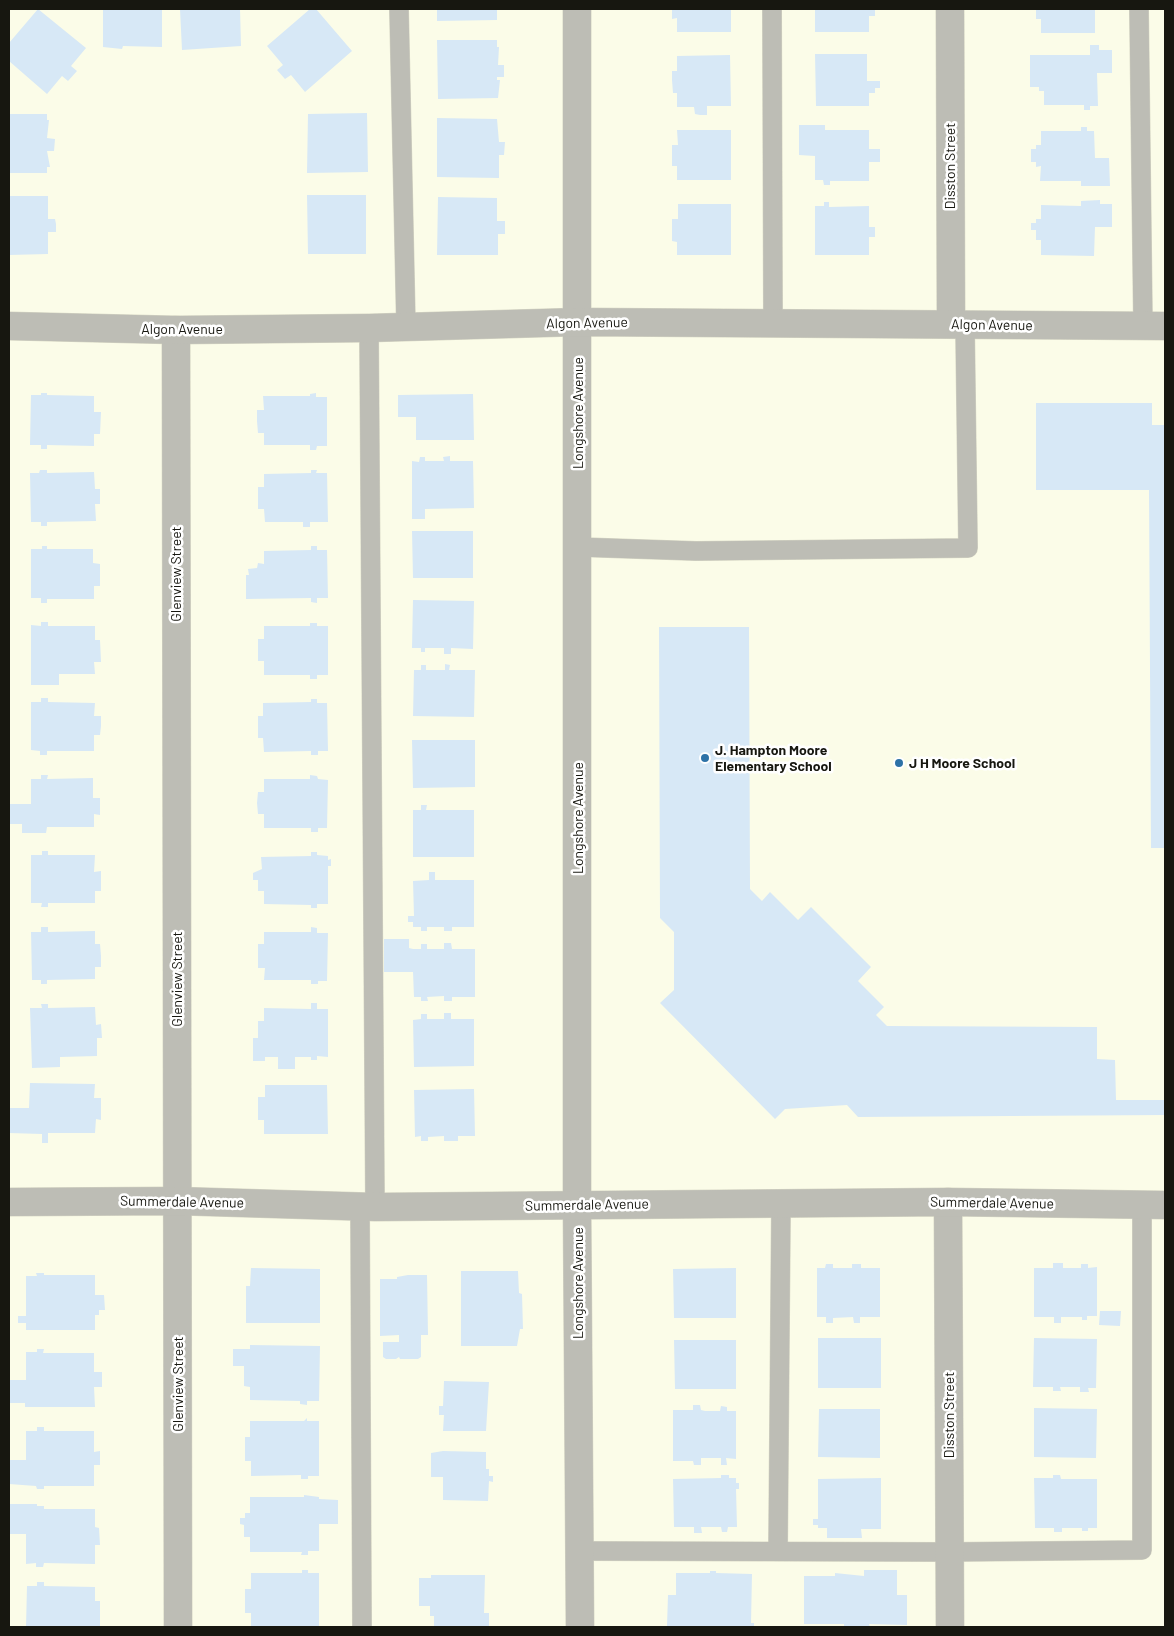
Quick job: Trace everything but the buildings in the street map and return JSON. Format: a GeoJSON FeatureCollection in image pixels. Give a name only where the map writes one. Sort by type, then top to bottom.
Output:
{"type":"FeatureCollection","features":[{"type":"Feature","properties":{"kind":"street","name":"Longshore Avenue"},"geometry":{"type":"LineString","coordinates":[[577,9],[577,1204],[580,1627]]}},
{"type":"Feature","properties":{"kind":"street","name":"Disston Street"},"geometry":{"type":"LineString","coordinates":[[950,9],[958,324]]}},
{"type":"Feature","properties":{"kind":"street","name":"Algon Avenue"},"geometry":{"type":"LineString","coordinates":[[9,326],[176,330],[406,328],[578,322],[1154,326]]}},
{"type":"Feature","properties":{"kind":"street","name":"Glenview Street"},"geometry":{"type":"LineString","coordinates":[[176,330],[178,1627]]}},
{"type":"Feature","properties":{"kind":"street","name":"Summerdale Avenue"},"geometry":{"type":"LineString","coordinates":[[9,1202],[178,1201],[368,1207],[948,1202],[1154,1205]]}},
{"type":"Feature","properties":{"kind":"street","name":"Disston Street"},"geometry":{"type":"LineString","coordinates":[[948,1202],[950,1627]]}},
{"type":"Feature","properties":{"kind":"lane"},"geometry":{"type":"LineString","coordinates":[[399,9],[406,328]]}},
{"type":"Feature","properties":{"kind":"lane"},"geometry":{"type":"LineString","coordinates":[[772,9],[773,323]]}},
{"type":"Feature","properties":{"kind":"lane"},"geometry":{"type":"LineString","coordinates":[[1139,9],[1154,326]]}},
{"type":"Feature","properties":{"kind":"lane"},"geometry":{"type":"LineString","coordinates":[[578,547],[696,551],[968,548],[966,434],[958,324]]}},
{"type":"Feature","properties":{"kind":"lane"},"geometry":{"type":"LineString","coordinates":[[362,1627],[368,1207],[369,328]]}},
{"type":"Feature","properties":{"kind":"lane"},"geometry":{"type":"LineString","coordinates":[[778,1551],[781,1203]]}},
{"type":"Feature","properties":{"kind":"lane"},"geometry":{"type":"LineString","coordinates":[[579,1551],[949,1552],[1142,1550],[1154,1205]]}},
{"type":"Feature","properties":{"kind":"place","name":"J. Hampton Moore Elementary School"},"geometry":{"type":"Point","coordinates":[705,758]}},
{"type":"Feature","properties":{"kind":"place","name":"J H Moore School"},"geometry":{"type":"Point","coordinates":[899,763]}}]}
